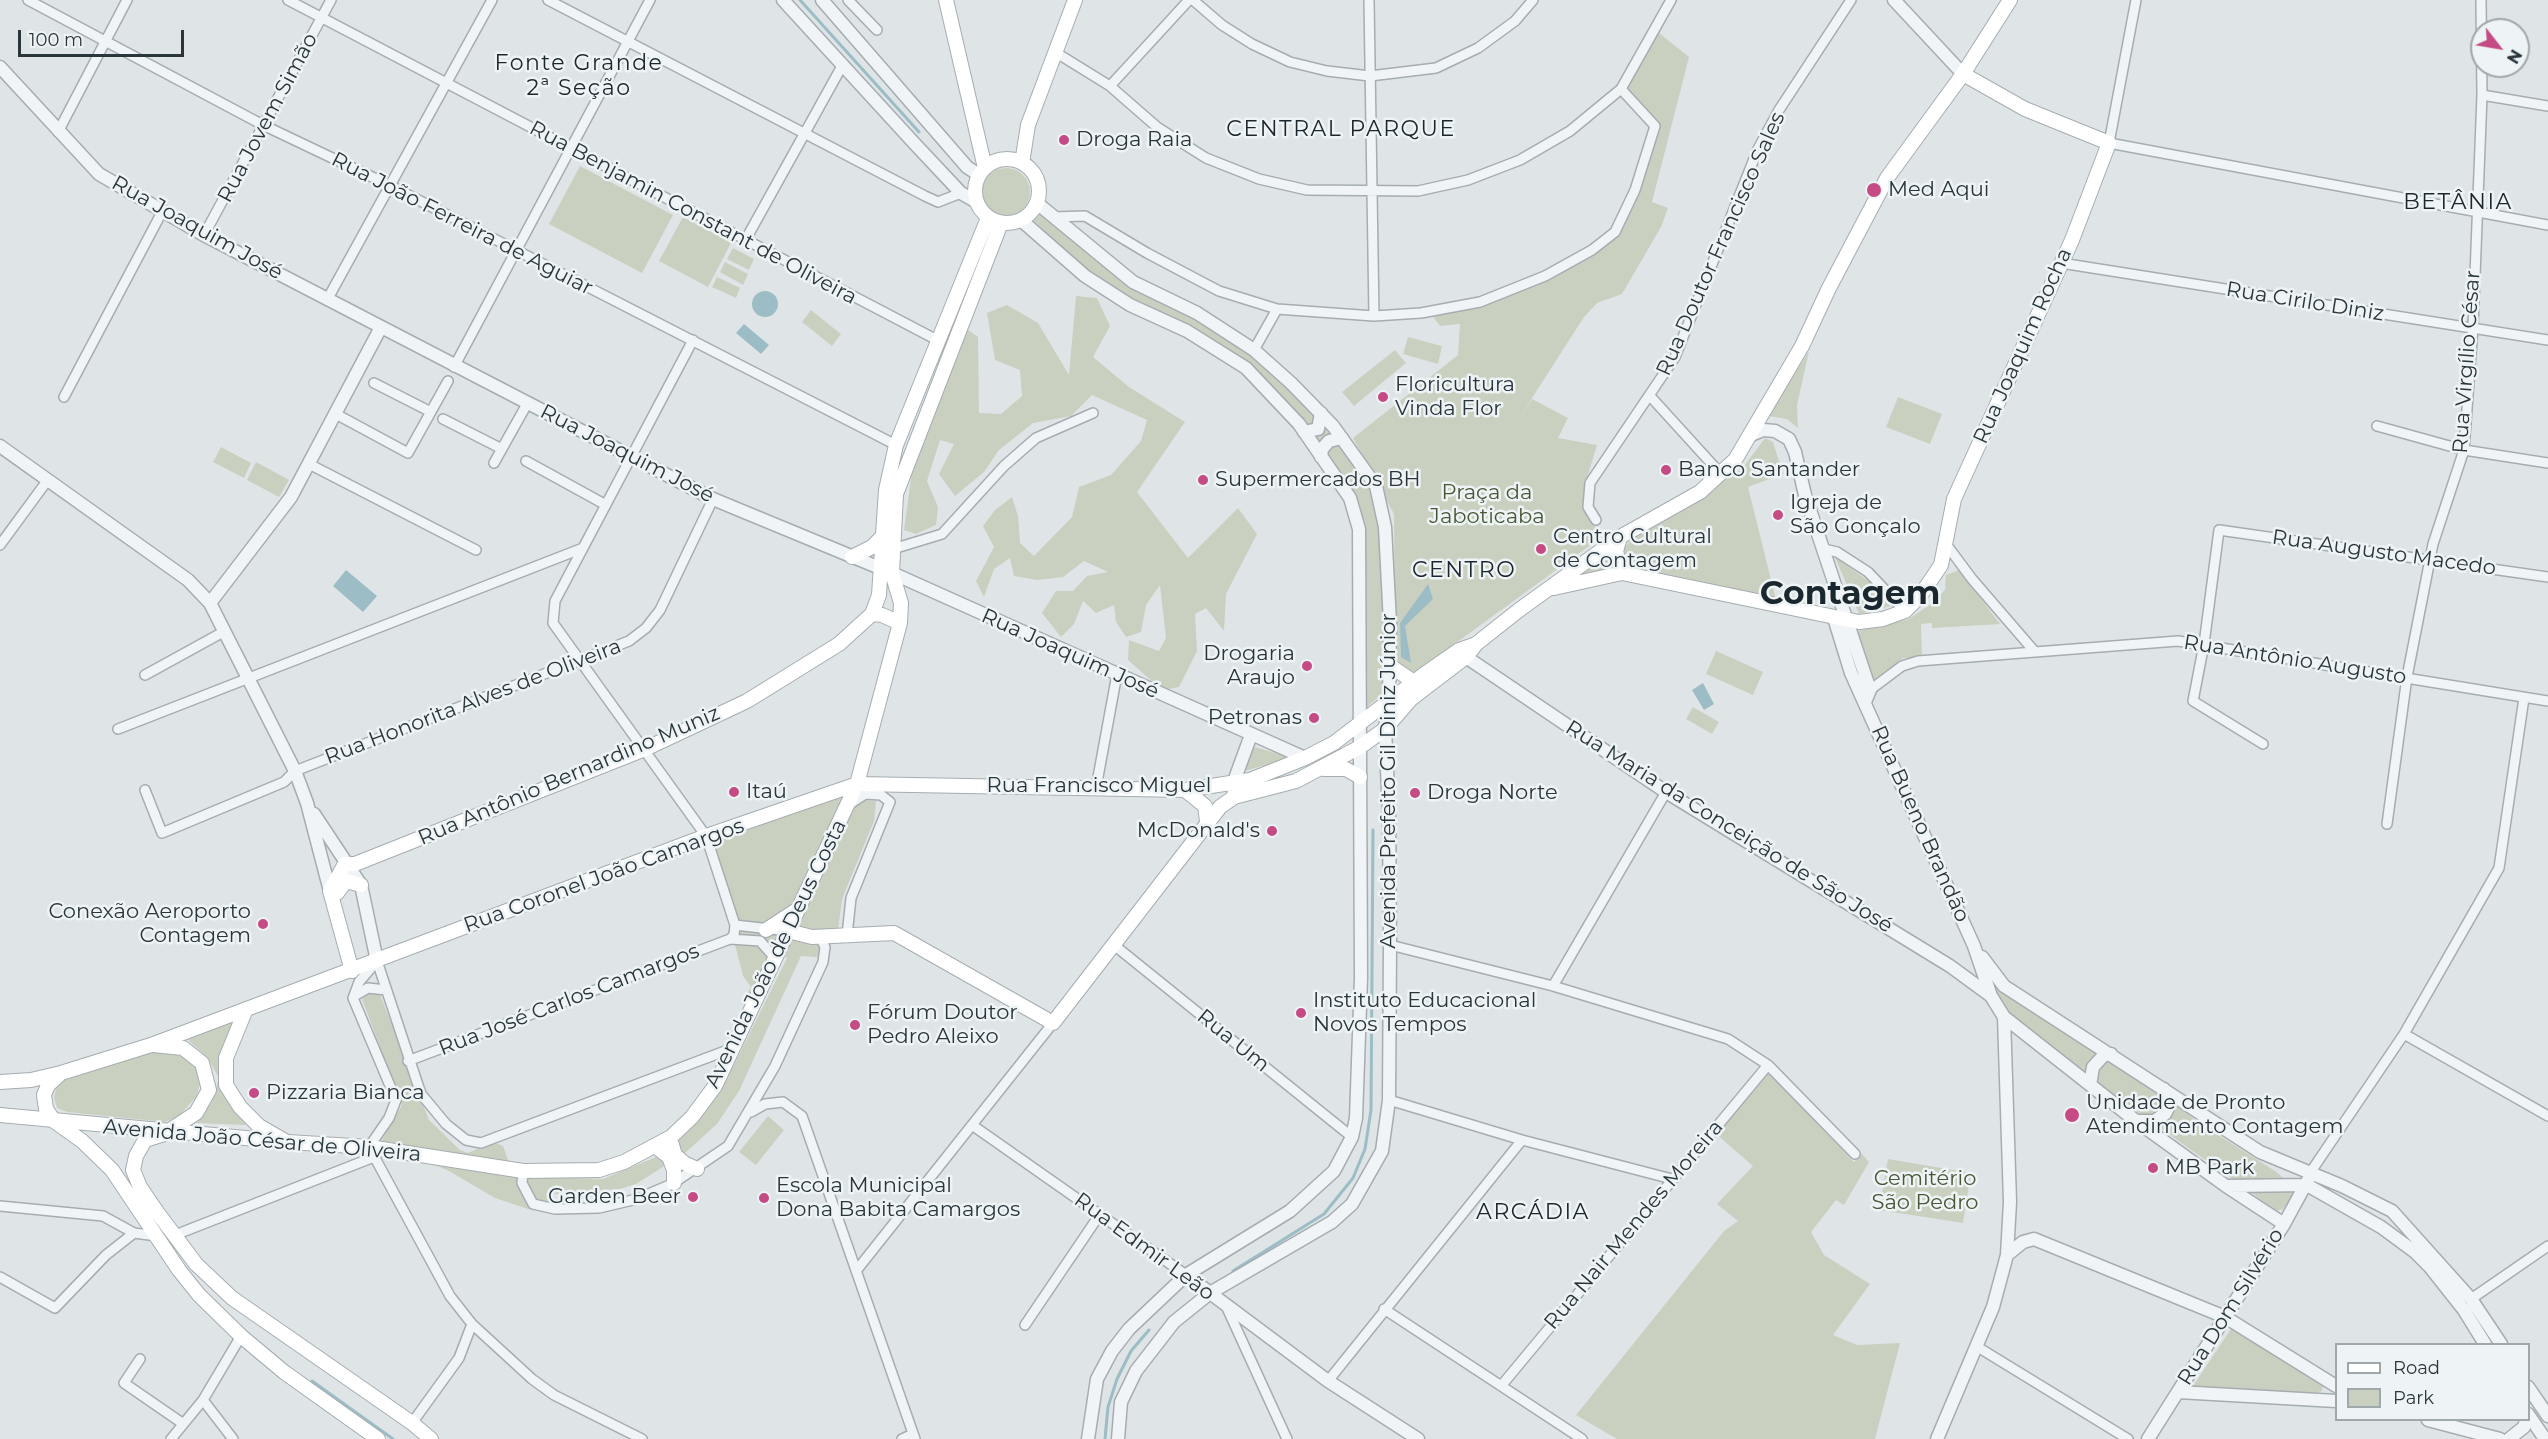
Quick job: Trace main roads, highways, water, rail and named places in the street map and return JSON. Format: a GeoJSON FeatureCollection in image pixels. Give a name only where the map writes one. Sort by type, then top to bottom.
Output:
{"type":"FeatureCollection","features":[{"type":"Feature","properties":{"kind":"main road"},"geometry":{"type":"LineString","coordinates":[[946,0],[978,131],[982,171],[975,185],[975,201],[994,220],[1021,220],[1030,214],[1036,202],[1038,184],[1034,174],[1022,163],[1004,159],[978,131]]}},
{"type":"Feature","properties":{"kind":"main road"},"geometry":{"type":"LineString","coordinates":[[1476,644],[1620,537],[1700,492],[1735,460],[1802,346],[1829,288],[1887,178],[1963,74],[2010,0]]}},
{"type":"Feature","properties":{"kind":"main road"},"geometry":{"type":"LineString","coordinates":[[1022,163],[1024,140],[1072,4]]}},
{"type":"Feature","properties":{"kind":"main road","name":"Rua Joaquim Rocha"},"geometry":{"type":"LineString","coordinates":[[1622,573],[1839,618],[1871,622],[1905,611],[1920,596],[1941,565],[1954,499],[2061,263],[2109,143],[2025,109],[1963,74]]}},
{"type":"Feature","properties":{"kind":"main road"},"geometry":{"type":"LineString","coordinates":[[982,171],[1004,159],[1024,140]]}},
{"type":"Feature","properties":{"kind":"main road"},"geometry":{"type":"LineString","coordinates":[[886,570],[882,537],[886,490],[896,445],[939,341],[994,220]]}},
{"type":"Feature","properties":{"kind":"main road"},"geometry":{"type":"LineString","coordinates":[[900,623],[882,615],[872,614],[892,549],[896,494],[994,220]]}},
{"type":"Feature","properties":{"kind":"main road"},"geometry":{"type":"LineString","coordinates":[[852,557],[872,547],[882,537]]}},
{"type":"Feature","properties":{"kind":"main road"},"geometry":{"type":"LineString","coordinates":[[1549,590],[1622,573],[1616,551],[1620,537]]}},
{"type":"Feature","properties":{"kind":"main road","name":"Avenida João de Deus Costa"},"geometry":{"type":"LineString","coordinates":[[523,1171],[599,1170],[624,1162],[671,1137],[692,1117],[715,1086],[857,784],[900,623],[902,603],[886,570]]}},
{"type":"Feature","properties":{"kind":"main road","name":"Rua Antônio Bernardino Muniz"},"geometry":{"type":"LineString","coordinates":[[334,907],[330,891],[345,864],[355,864],[645,749],[747,701],[839,644],[872,614]]}},
{"type":"Feature","properties":{"kind":"main road","name":"Rua Francisco Miguel"},"geometry":{"type":"LineString","coordinates":[[857,784],[1234,790],[1288,783],[1322,769],[1385,729],[1411,699],[1466,657],[1476,644]]}},
{"type":"Feature","properties":{"kind":"main road","name":"Rua Francisco Miguel"},"geometry":{"type":"LineString","coordinates":[[1234,790],[1334,743],[1459,650],[1476,644]]}},
{"type":"Feature","properties":{"kind":"main road"},"geometry":{"type":"LineString","coordinates":[[1389,665],[1414,682]]}},
{"type":"Feature","properties":{"kind":"main road"},"geometry":{"type":"LineString","coordinates":[[1322,769],[1346,769],[1360,777]]}},
{"type":"Feature","properties":{"kind":"main road","name":"Rua Coronel João Camargos"},"geometry":{"type":"LineString","coordinates":[[352,971],[706,837],[857,784]]}},
{"type":"Feature","properties":{"kind":"main road"},"geometry":{"type":"LineString","coordinates":[[1185,790],[1205,806],[1207,821]]}},
{"type":"Feature","properties":{"kind":"main road"},"geometry":{"type":"LineString","coordinates":[[788,932],[820,937],[894,933],[1053,1023],[1207,821],[1234,790]]}},
{"type":"Feature","properties":{"kind":"main road"},"geometry":{"type":"LineString","coordinates":[[0,1082],[31,1080],[61,1073],[151,1045],[352,971],[334,907],[337,890],[341,884],[346,881],[361,885]]}},
{"type":"Feature","properties":{"kind":"main road"},"geometry":{"type":"LineString","coordinates":[[766,930],[782,922],[797,909]]}},
{"type":"Feature","properties":{"kind":"main road"},"geometry":{"type":"LineString","coordinates":[[246,1009],[226,1058],[226,1085],[240,1107],[259,1126],[288,1142]]}},
{"type":"Feature","properties":{"kind":"main road"},"geometry":{"type":"LineString","coordinates":[[151,1045],[183,1048],[202,1064],[209,1090],[196,1113],[168,1131],[145,1140],[136,1156],[133,1170],[140,1187],[196,1264],[232,1298],[412,1423],[431,1439]]}},
{"type":"Feature","properties":{"kind":"main road"},"geometry":{"type":"LineString","coordinates":[[61,1073],[48,1085],[44,1095],[46,1109],[54,1121],[82,1140],[112,1170],[199,1295],[241,1336],[284,1372],[378,1439]]}},
{"type":"Feature","properties":{"kind":"main road","name":"Avenida João César de Oliveira"},"geometry":{"type":"LineString","coordinates":[[0,1115],[288,1142],[523,1171]]}},
{"type":"Feature","properties":{"kind":"main road"},"geometry":{"type":"LineString","coordinates":[[671,1137],[675,1155],[697,1169]]}},
{"type":"Feature","properties":{"kind":"main road"},"geometry":{"type":"LineString","coordinates":[[655,1146],[669,1157],[674,1170],[674,1182]]}},
{"type":"Feature","properties":{"kind":"water"},"geometry":{"type":"Polygon","coordinates":[[[765,291],[774,295],[778,304],[774,313],[765,317],[756,313],[752,304],[756,295],[765,291]]]}},
{"type":"Feature","properties":{"kind":"water"},"geometry":{"type":"Polygon","coordinates":[[[744,324],[769,345],[761,354],[736,333],[744,324]]]}},
{"type":"Feature","properties":{"kind":"water"},"geometry":{"type":"Polygon","coordinates":[[[346,570],[377,596],[363,612],[333,586],[346,570]]]}},
{"type":"Feature","properties":{"kind":"water"},"geometry":{"type":"Polygon","coordinates":[[[1428,584],[1433,599],[1405,626],[1411,663],[1401,657],[1400,623],[1428,584]]]}},
{"type":"Feature","properties":{"kind":"water"},"geometry":{"type":"Polygon","coordinates":[[[1703,683],[1714,704],[1704,710],[1692,690],[1703,683]]]}},
{"type":"Feature","properties":{"kind":"waterway"},"geometry":{"type":"LineString","coordinates":[[800,0],[919,132]]}},
{"type":"Feature","properties":{"kind":"waterway"},"geometry":{"type":"LineString","coordinates":[[1233,1271],[1324,1214],[1353,1178],[1365,1149],[1371,1110],[1373,830]]}},
{"type":"Feature","properties":{"kind":"waterway"},"geometry":{"type":"LineString","coordinates":[[1105,1439],[1108,1407],[1117,1379],[1131,1351],[1149,1330]]}},
{"type":"Feature","properties":{"kind":"waterway"},"geometry":{"type":"LineString","coordinates":[[312,1381],[393,1439]]}},
{"type":"Feature","properties":{"kind":"place","name":"Droga Raia"},"geometry":{"type":"Point","coordinates":[1064,140]}},
{"type":"Feature","properties":{"kind":"place","name":"Med Aqui"},"geometry":{"type":"Point","coordinates":[1874,190]}},
{"type":"Feature","properties":{"kind":"place","name":"Floricultura Vinda Flor"},"geometry":{"type":"Point","coordinates":[1383,397]}},
{"type":"Feature","properties":{"kind":"place","name":"Banco Santander"},"geometry":{"type":"Point","coordinates":[1666,470]}},
{"type":"Feature","properties":{"kind":"place","name":"Supermercados BH"},"geometry":{"type":"Point","coordinates":[1203,480]}},
{"type":"Feature","properties":{"kind":"place","name":"Igreja de São Gonçalo"},"geometry":{"type":"Point","coordinates":[1778,515]}},
{"type":"Feature","properties":{"kind":"place","name":"Centro Cultural de Contagem"},"geometry":{"type":"Point","coordinates":[1541,549]}},
{"type":"Feature","properties":{"kind":"place","name":"Drogaria Araujo"},"geometry":{"type":"Point","coordinates":[1307,666]}},
{"type":"Feature","properties":{"kind":"place","name":"Petronas"},"geometry":{"type":"Point","coordinates":[1314,718]}},
{"type":"Feature","properties":{"kind":"place","name":"Itaú"},"geometry":{"type":"Point","coordinates":[734,792]}},
{"type":"Feature","properties":{"kind":"place","name":"Droga Norte"},"geometry":{"type":"Point","coordinates":[1415,793]}},
{"type":"Feature","properties":{"kind":"place","name":"McDonald's"},"geometry":{"type":"Point","coordinates":[1272,831]}},
{"type":"Feature","properties":{"kind":"place","name":"Conexão Aeroporto Contagem"},"geometry":{"type":"Point","coordinates":[263,924]}},
{"type":"Feature","properties":{"kind":"place","name":"Instituto Educacional Novos Tempos"},"geometry":{"type":"Point","coordinates":[1301,1013]}},
{"type":"Feature","properties":{"kind":"place","name":"Fórum Doutor Pedro Aleixo"},"geometry":{"type":"Point","coordinates":[855,1025]}},
{"type":"Feature","properties":{"kind":"place","name":"Pizzaria Bianca"},"geometry":{"type":"Point","coordinates":[254,1093]}},
{"type":"Feature","properties":{"kind":"place","name":"Unidade de Pronto Atendimento Contagem"},"geometry":{"type":"Point","coordinates":[2072,1115]}},
{"type":"Feature","properties":{"kind":"place","name":"MB Park"},"geometry":{"type":"Point","coordinates":[2153,1168]}},
{"type":"Feature","properties":{"kind":"place","name":"Garden Beer"},"geometry":{"type":"Point","coordinates":[693,1197]}},
{"type":"Feature","properties":{"kind":"place","name":"Escola Municipal Dona Babita Camargos"},"geometry":{"type":"Point","coordinates":[764,1198]}},
{"type":"Feature","properties":{"kind":"district","name":"Fonte Grande 2ª Seção"},"geometry":{"type":"Point","coordinates":[579,76]}},
{"type":"Feature","properties":{"kind":"district","name":"CENTRAL PARQUE"},"geometry":{"type":"Point","coordinates":[1341,130]}},
{"type":"Feature","properties":{"kind":"district","name":"BETÂNIA"},"geometry":{"type":"Point","coordinates":[2458,203]}},
{"type":"Feature","properties":{"kind":"district","name":"CENTRO"},"geometry":{"type":"Point","coordinates":[1464,571]}},
{"type":"Feature","properties":{"kind":"district","name":"Contagem"},"geometry":{"type":"Point","coordinates":[1850,594]}},
{"type":"Feature","properties":{"kind":"district","name":"ARCÁDIA"},"geometry":{"type":"Point","coordinates":[1533,1213]}},
{"type":"Feature","properties":{"kind":"park label","name":"Praça da Jaboticaba"},"geometry":{"type":"Point","coordinates":[1487,505]}},
{"type":"Feature","properties":{"kind":"park label","name":"Cemitério São Pedro"},"geometry":{"type":"Point","coordinates":[1925,1191]}}]}
